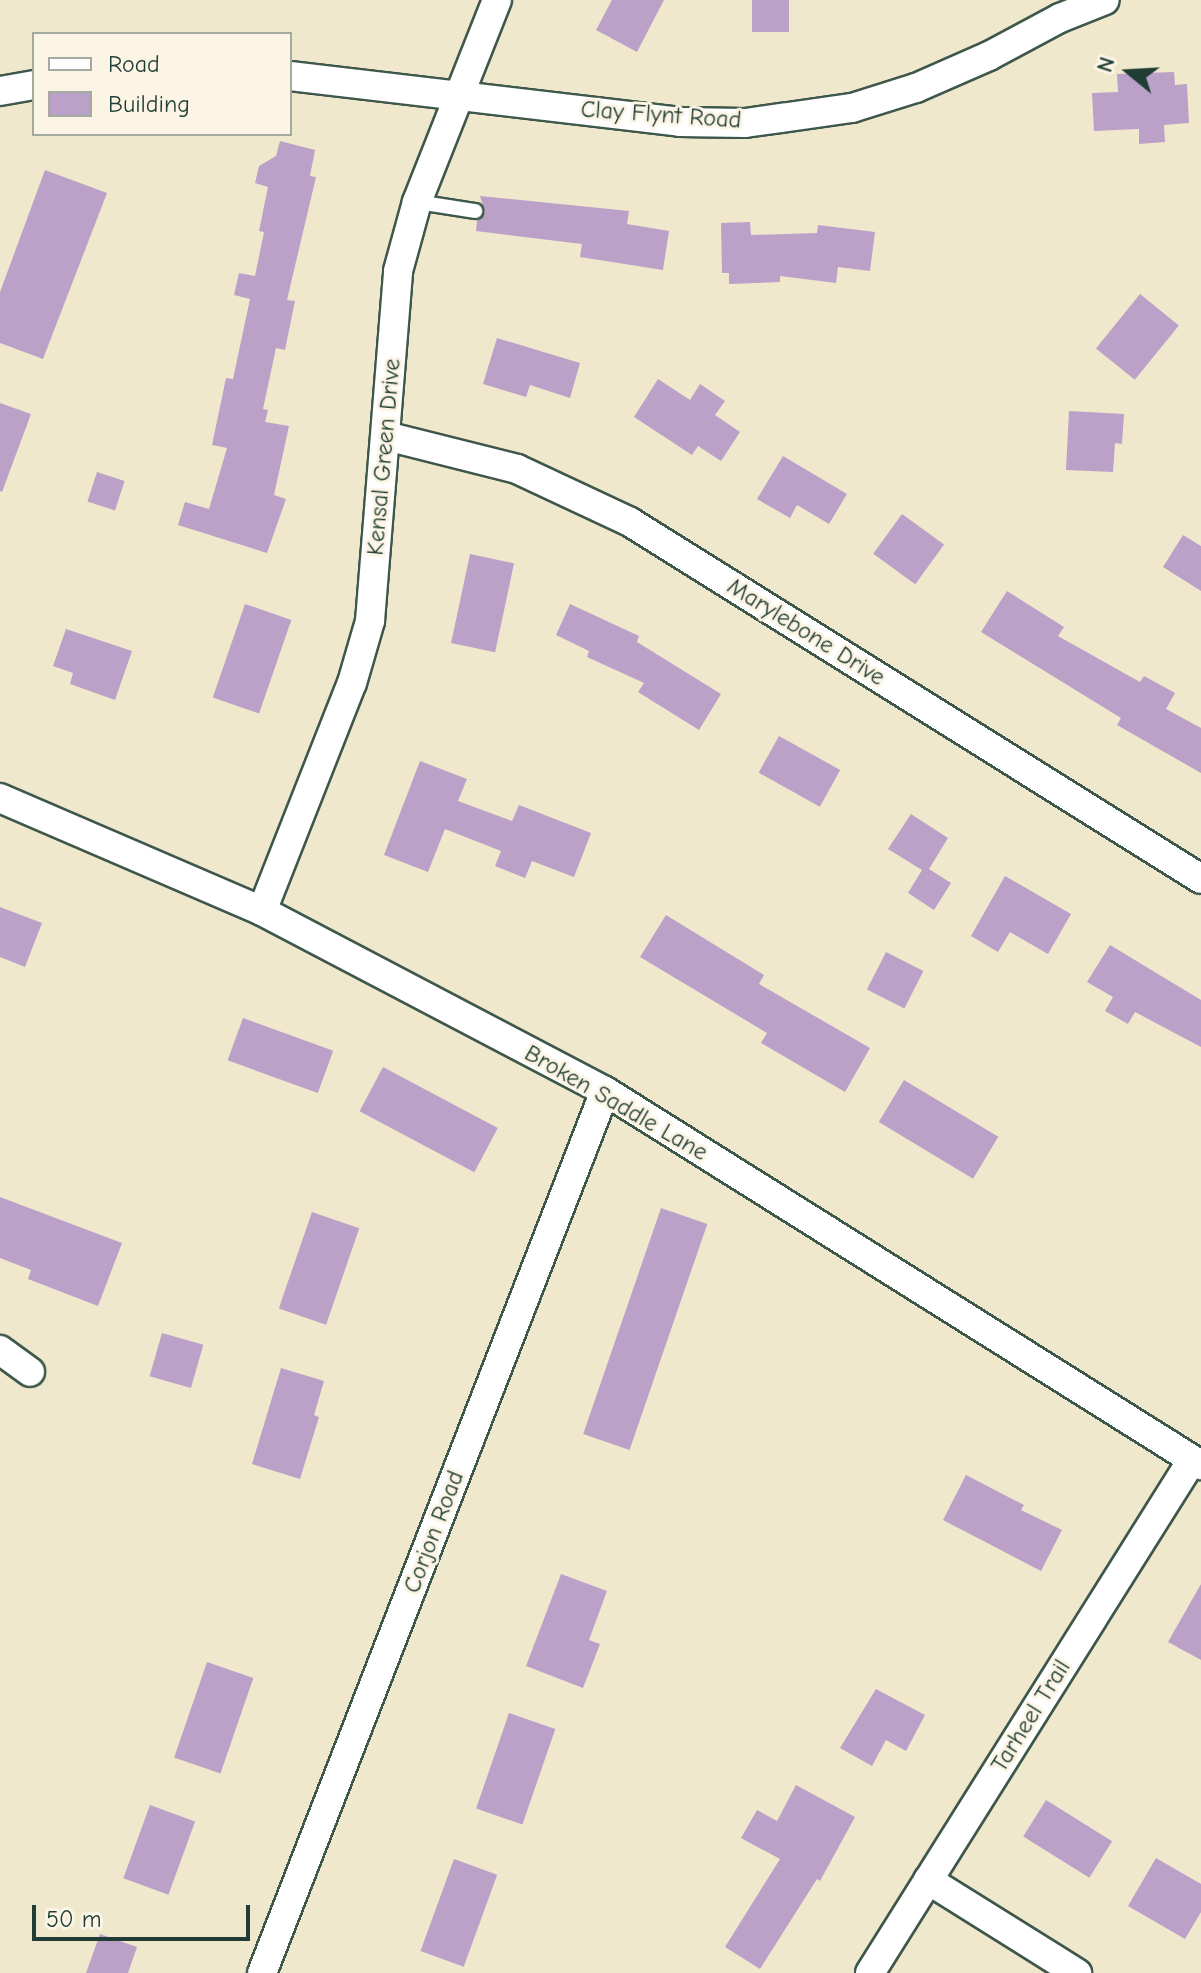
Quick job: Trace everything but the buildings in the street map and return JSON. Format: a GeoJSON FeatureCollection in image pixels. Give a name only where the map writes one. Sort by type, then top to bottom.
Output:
{"type":"FeatureCollection","features":[{"type":"Feature","properties":{"kind":"street","name":"Kensal Green Drive"},"geometry":{"type":"LineString","coordinates":[[262,911],[352,683],[370,621],[398,271],[417,202],[497,0]]}},
{"type":"Feature","properties":{"kind":"street","name":"Clay Flynt Road"},"geometry":{"type":"LineString","coordinates":[[292,76],[680,122],[745,123],[852,108],[916,88],[1105,0]]}},
{"type":"Feature","properties":{"kind":"street"},"geometry":{"type":"LineString","coordinates":[[0,91],[32,85]]}},
{"type":"Feature","properties":{"kind":"street","name":"Marylebone Drive"},"geometry":{"type":"LineString","coordinates":[[386,436],[517,469],[630,522],[1201,879]]}},
{"type":"Feature","properties":{"kind":"street","name":"Broken Saddle Lane"},"geometry":{"type":"LineString","coordinates":[[0,798],[262,911],[605,1091],[1197,1463]]}},
{"type":"Feature","properties":{"kind":"street","name":"Corjon Road"},"geometry":{"type":"LineString","coordinates":[[262,1973],[605,1091]]}},
{"type":"Feature","properties":{"kind":"street"},"geometry":{"type":"LineString","coordinates":[[0,1350],[30,1372]]}},
{"type":"Feature","properties":{"kind":"street","name":"Tarheel Trail"},"geometry":{"type":"LineString","coordinates":[[870,1973],[1197,1463]]}},
{"type":"Feature","properties":{"kind":"street"},"geometry":{"type":"LineString","coordinates":[[928,1880],[1077,1973]]}},
{"type":"Feature","properties":{"kind":"lane"},"geometry":{"type":"LineString","coordinates":[[417,202],[475,211]]}}]}
